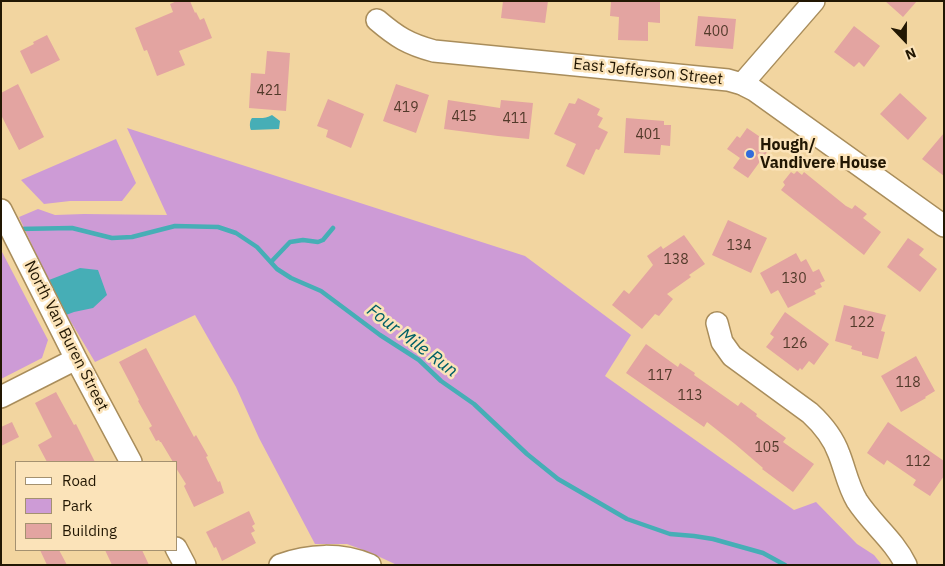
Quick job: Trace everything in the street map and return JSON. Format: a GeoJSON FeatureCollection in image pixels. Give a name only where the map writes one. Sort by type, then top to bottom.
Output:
{"type":"FeatureCollection","features":[{"type":"Feature","properties":{"kind":"street"},"geometry":{"type":"LineString","coordinates":[[742,84],[814,1]]}},
{"type":"Feature","properties":{"kind":"street","name":"East Jefferson Street"},"geometry":{"type":"LineString","coordinates":[[377,20],[395,35],[415,46],[434,51],[728,80],[742,84],[754,90],[944,226]]}},
{"type":"Feature","properties":{"kind":"street","name":"North Van Buren Street"},"geometry":{"type":"LineString","coordinates":[[4,215],[76,359],[130,461]]}},
{"type":"Feature","properties":{"kind":"street"},"geometry":{"type":"LineString","coordinates":[[717,323],[722,342],[732,356],[819,421],[832,438],[854,495],[870,518],[896,548],[906,565]]}},
{"type":"Feature","properties":{"kind":"street"},"geometry":{"type":"LineString","coordinates":[[1,397],[76,359]]}},
{"type":"Feature","properties":{"kind":"street"},"geometry":{"type":"LineString","coordinates":[[178,551],[185,565]]}},
{"type":"Feature","properties":{"kind":"street"},"geometry":{"type":"LineString","coordinates":[[280,565],[300,558],[323,556],[351,558],[370,565]]}},
{"type":"Feature","properties":{"kind":"green space"},"geometry":{"type":"Polygon","coordinates":[[[127,128],[525,256],[631,335],[605,376],[794,510],[816,502],[857,544],[874,555],[882,565],[397,565],[347,544],[315,544],[259,438],[236,387],[195,315],[95,362],[56,297],[19,217],[38,209],[55,215],[167,215],[127,128]]]}},
{"type":"Feature","properties":{"kind":"green space"},"geometry":{"type":"Polygon","coordinates":[[[116,139],[136,183],[122,201],[70,201],[44,204],[21,180],[116,139]]]}},
{"type":"Feature","properties":{"kind":"green space"},"geometry":{"type":"Polygon","coordinates":[[[1,250],[48,340],[42,358],[1,379],[1,250]]]}},
{"type":"Feature","properties":{"kind":"water"},"geometry":{"type":"Polygon","coordinates":[[[272,115],[280,121],[279,129],[251,130],[250,123],[252,118],[265,118],[272,115]]]}},
{"type":"Feature","properties":{"kind":"water"},"geometry":{"type":"Polygon","coordinates":[[[80,268],[98,270],[107,295],[93,308],[66,315],[49,280],[80,268]]]}},
{"type":"Feature","properties":{"kind":"building"},"geometry":{"type":"Polygon","coordinates":[[[177,1],[190,1],[200,20],[204,18],[212,38],[179,51],[185,65],[157,76],[147,50],[144,51],[135,28],[173,12],[170,4],[177,1]]]}},
{"type":"Feature","properties":{"kind":"building"},"geometry":{"type":"Polygon","coordinates":[[[503,1],[548,1],[545,23],[501,18],[503,1]]]}},
{"type":"Feature","properties":{"kind":"building"},"geometry":{"type":"Polygon","coordinates":[[[611,1],[660,2],[660,23],[648,22],[648,41],[618,40],[619,17],[610,16],[611,1]]]}},
{"type":"Feature","properties":{"kind":"building"},"geometry":{"type":"Polygon","coordinates":[[[885,1],[917,1],[903,17],[885,1]]]}},
{"type":"Feature","properties":{"kind":"building"},"geometry":{"type":"Polygon","coordinates":[[[698,16],[736,19],[733,49],[695,46],[698,16]]]}},
{"type":"Feature","properties":{"kind":"building"},"geometry":{"type":"Polygon","coordinates":[[[854,26],[880,46],[864,67],[859,62],[854,67],[834,52],[854,26]]]}},
{"type":"Feature","properties":{"kind":"building"},"geometry":{"type":"Polygon","coordinates":[[[47,35],[60,60],[31,74],[20,51],[47,35]]]}},
{"type":"Feature","properties":{"kind":"building"},"geometry":{"type":"Polygon","coordinates":[[[267,51],[290,53],[286,111],[249,108],[251,73],[265,74],[267,51]]]}},
{"type":"Feature","properties":{"kind":"building"},"geometry":{"type":"Polygon","coordinates":[[[18,84],[44,137],[19,150],[1,115],[1,93],[18,84]]]}},
{"type":"Feature","properties":{"kind":"building"},"geometry":{"type":"Polygon","coordinates":[[[396,84],[429,95],[416,133],[383,121],[396,84]]]}},
{"type":"Feature","properties":{"kind":"building"},"geometry":{"type":"Polygon","coordinates":[[[900,93],[927,118],[908,140],[880,114],[900,93]]]}},
{"type":"Feature","properties":{"kind":"building"},"geometry":{"type":"Polygon","coordinates":[[[578,98],[600,109],[597,115],[603,118],[598,127],[608,132],[599,150],[596,149],[584,175],[566,166],[576,144],[554,134],[569,103],[575,104],[578,98]]]}},
{"type":"Feature","properties":{"kind":"building"},"geometry":{"type":"Polygon","coordinates":[[[328,99],[364,114],[351,148],[326,137],[328,130],[317,126],[328,99]]]}},
{"type":"Feature","properties":{"kind":"building"},"geometry":{"type":"Polygon","coordinates":[[[448,100],[500,108],[501,100],[533,103],[529,139],[444,129],[448,100]]]}},
{"type":"Feature","properties":{"kind":"building"},"geometry":{"type":"Polygon","coordinates":[[[626,118],[664,121],[664,125],[671,125],[670,146],[661,145],[660,155],[624,153],[626,118]]]}},
{"type":"Feature","properties":{"kind":"building","name":"Hough/ Vandivere House"},"geometry":{"type":"Polygon","coordinates":[[[747,128],[772,145],[748,178],[733,168],[740,158],[727,149],[737,136],[740,138],[747,128]]]}},
{"type":"Feature","properties":{"kind":"building"},"geometry":{"type":"Polygon","coordinates":[[[944,133],[944,176],[922,159],[944,133]]]}},
{"type":"Feature","properties":{"kind":"building"},"geometry":{"type":"Polygon","coordinates":[[[797,171],[802,175],[804,172],[846,206],[852,209],[855,205],[867,214],[863,218],[881,232],[864,255],[781,190],[785,185],[783,182],[791,172],[794,174],[797,171]]]}},
{"type":"Feature","properties":{"kind":"building"},"geometry":{"type":"Polygon","coordinates":[[[728,220],[767,238],[751,273],[712,255],[728,220]]]}},
{"type":"Feature","properties":{"kind":"building"},"geometry":{"type":"Polygon","coordinates":[[[684,235],[705,264],[689,275],[691,277],[667,294],[673,299],[659,316],[655,314],[642,329],[612,305],[624,290],[629,294],[653,265],[647,256],[661,246],[663,249],[684,235]]]}},
{"type":"Feature","properties":{"kind":"building"},"geometry":{"type":"Polygon","coordinates":[[[908,238],[924,249],[919,255],[937,269],[920,292],[887,267],[908,238]]]}},
{"type":"Feature","properties":{"kind":"building"},"geometry":{"type":"Polygon","coordinates":[[[796,253],[801,262],[806,259],[813,272],[819,269],[825,281],[820,283],[822,287],[814,291],[816,294],[788,308],[778,290],[771,294],[760,273],[796,253]]]}},
{"type":"Feature","properties":{"kind":"building"},"geometry":{"type":"Polygon","coordinates":[[[844,305],[886,315],[881,331],[885,332],[878,359],[862,355],[862,352],[851,349],[852,346],[835,341],[844,305]]]}},
{"type":"Feature","properties":{"kind":"building"},"geometry":{"type":"Polygon","coordinates":[[[785,312],[829,344],[814,365],[809,361],[802,370],[800,368],[798,371],[766,347],[774,337],[770,334],[785,312]]]}},
{"type":"Feature","properties":{"kind":"building"},"geometry":{"type":"Polygon","coordinates":[[[646,344],[678,367],[680,363],[695,373],[694,375],[738,406],[741,402],[757,414],[756,416],[786,438],[783,442],[814,464],[793,492],[762,469],[707,422],[704,427],[626,373],[646,344]]]}},
{"type":"Feature","properties":{"kind":"building"},"geometry":{"type":"Polygon","coordinates":[[[146,348],[194,437],[196,435],[208,456],[206,457],[218,482],[220,481],[224,493],[194,507],[184,486],[186,484],[178,471],[178,461],[172,461],[161,442],[159,440],[156,441],[149,428],[152,426],[119,362],[146,348]]]}},
{"type":"Feature","properties":{"kind":"building"},"geometry":{"type":"Polygon","coordinates":[[[916,356],[935,391],[901,412],[881,376],[916,356]]]}},
{"type":"Feature","properties":{"kind":"building"},"geometry":{"type":"Polygon","coordinates":[[[56,392],[74,425],[76,424],[94,461],[46,461],[38,445],[52,437],[35,403],[56,392]]]}},
{"type":"Feature","properties":{"kind":"building"},"geometry":{"type":"Polygon","coordinates":[[[12,422],[19,437],[1,446],[1,427],[12,422]]]}},
{"type":"Feature","properties":{"kind":"building"},"geometry":{"type":"Polygon","coordinates":[[[888,422],[944,461],[944,476],[930,496],[913,485],[916,480],[887,460],[884,465],[867,453],[888,422]]]}},
{"type":"Feature","properties":{"kind":"building"},"geometry":{"type":"Polygon","coordinates":[[[249,511],[255,524],[252,526],[255,531],[251,533],[256,543],[222,561],[216,547],[214,548],[206,532],[249,511]]]}},
{"type":"Feature","properties":{"kind":"building"},"geometry":{"type":"Polygon","coordinates":[[[40,551],[60,551],[67,565],[47,565],[40,551]]]}},
{"type":"Feature","properties":{"kind":"building"},"geometry":{"type":"Polygon","coordinates":[[[105,551],[142,551],[149,565],[112,565],[105,551]]]}},
{"type":"Feature","properties":{"kind":"waterway","name":"Four Mile Run"},"geometry":{"type":"LineString","coordinates":[[18,229],[72,228],[112,238],[132,237],[175,226],[218,227],[236,233],[257,247],[277,269],[291,278],[321,291],[380,335],[419,360],[441,381],[474,404],[527,454],[558,479],[627,519],[670,534],[713,539],[763,553],[785,565]]}},
{"type":"Feature","properties":{"kind":"waterway"},"geometry":{"type":"LineString","coordinates":[[271,262],[290,242],[303,240],[318,242],[323,240],[333,228]]}},
{"type":"Feature","properties":{"kind":"place","name":"Hough/ Vandivere House"},"geometry":{"type":"Point","coordinates":[750,154]}}]}
